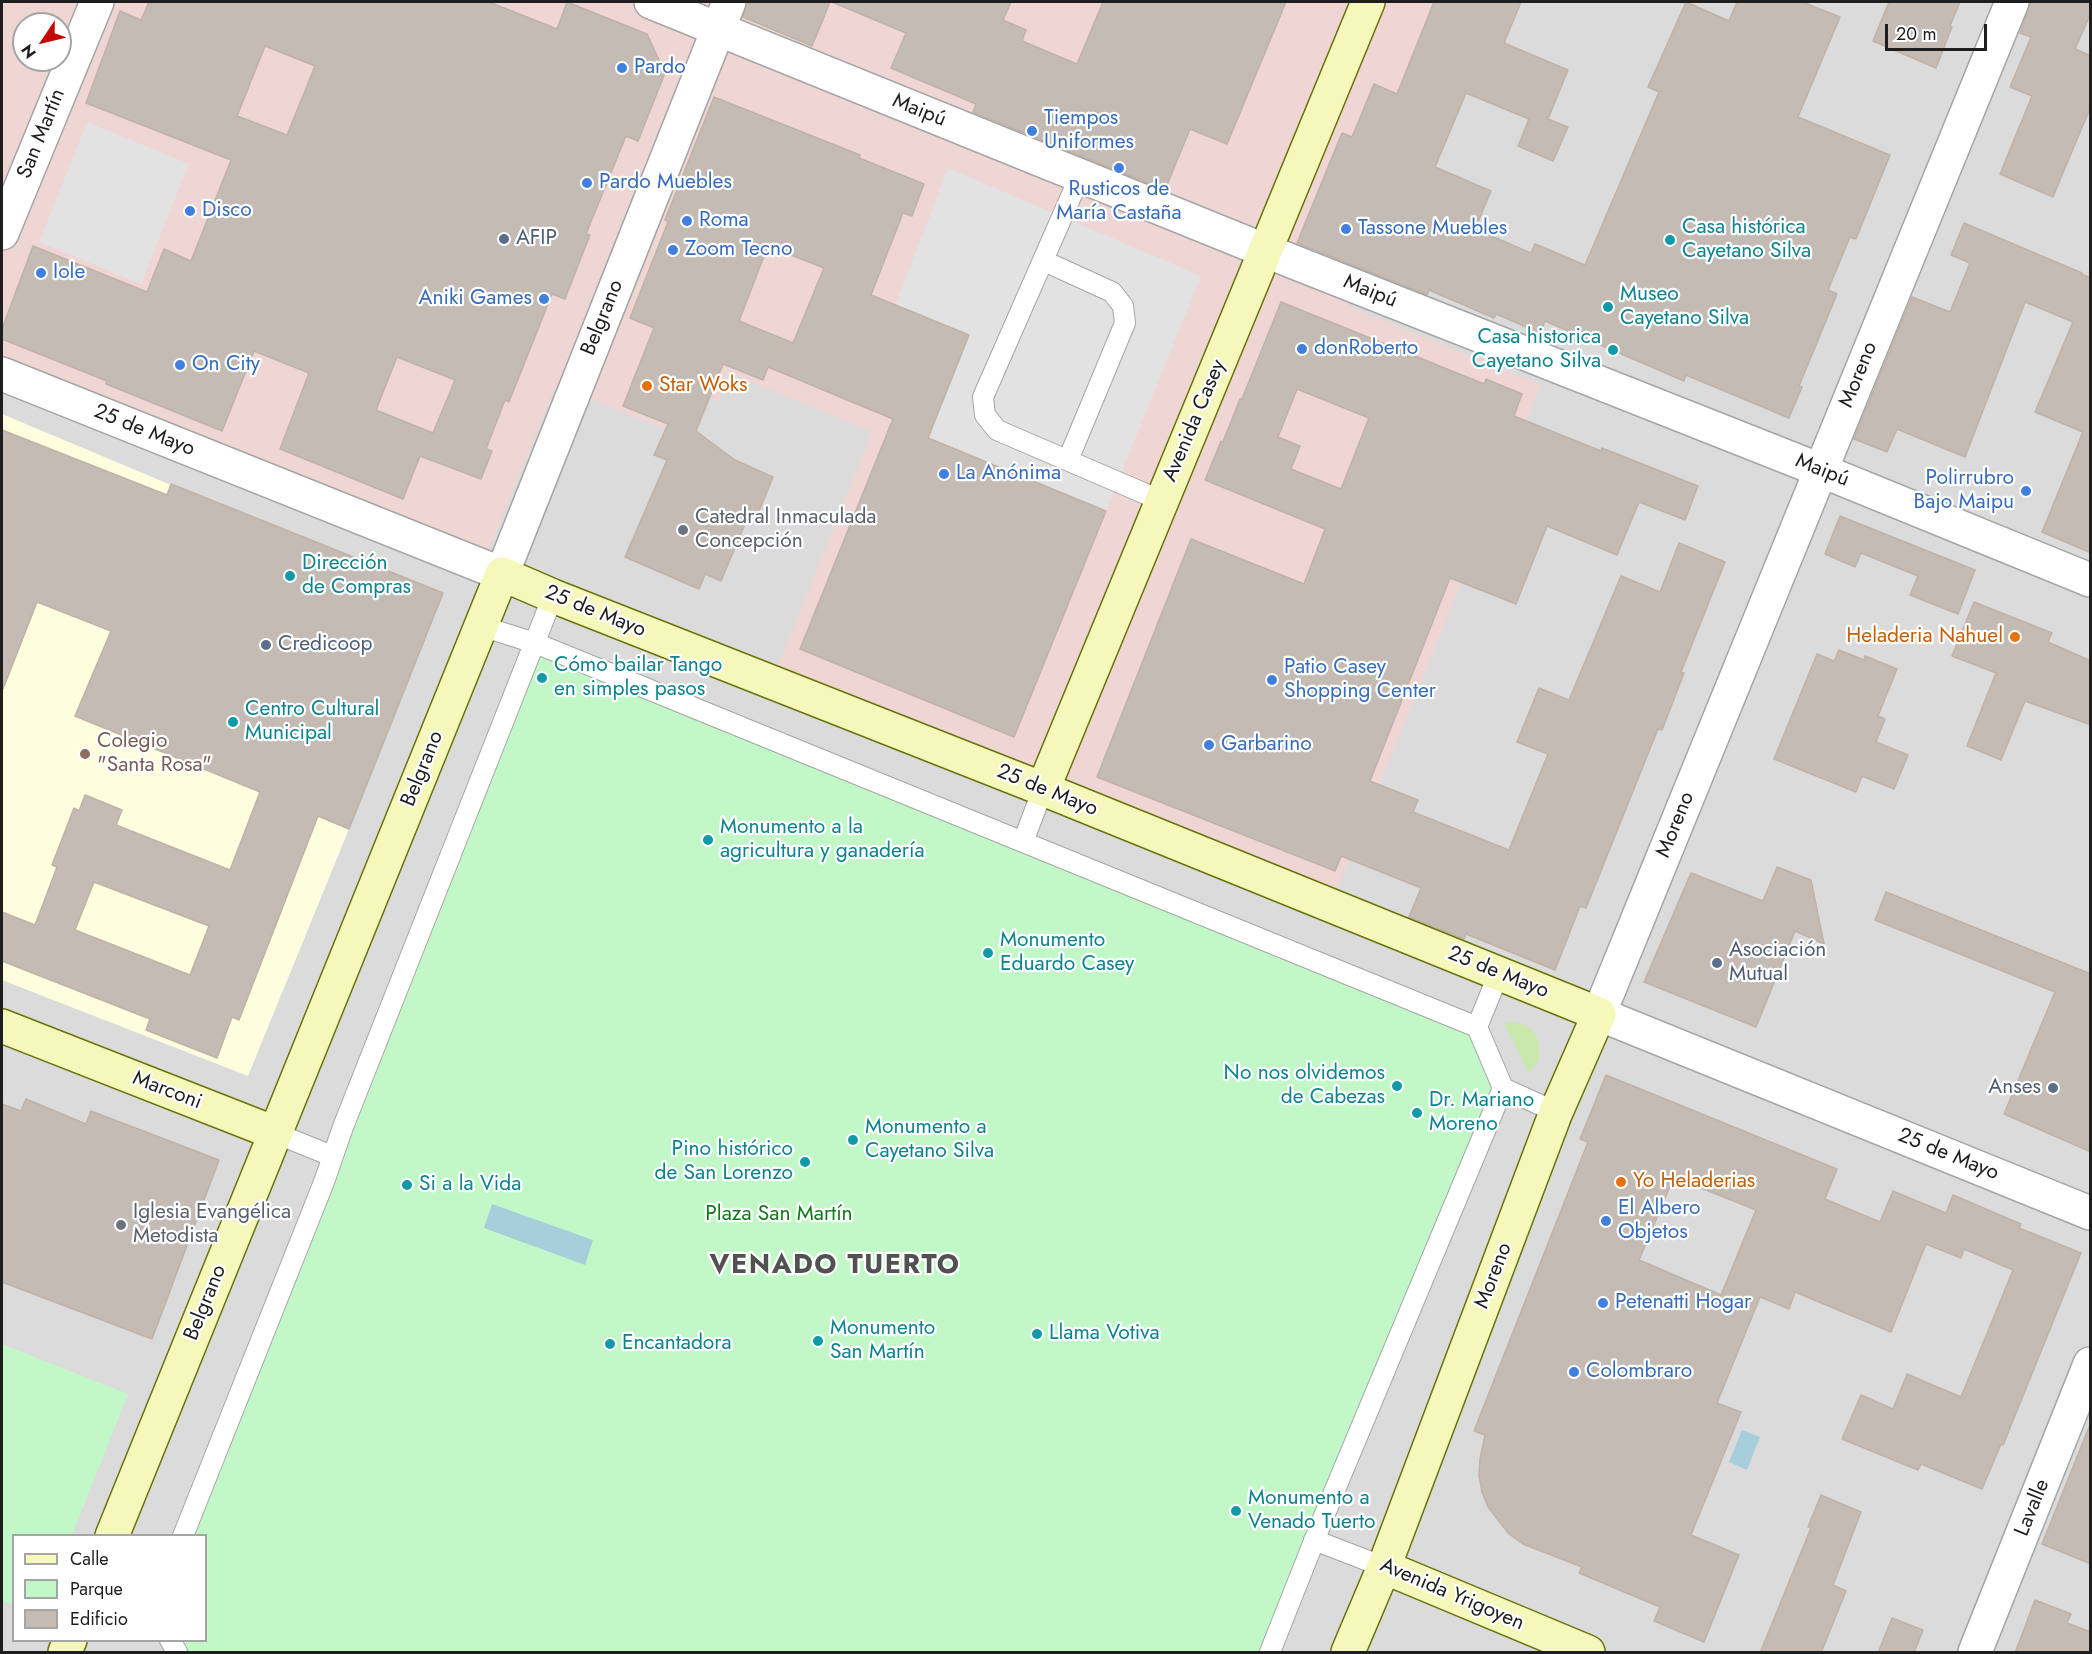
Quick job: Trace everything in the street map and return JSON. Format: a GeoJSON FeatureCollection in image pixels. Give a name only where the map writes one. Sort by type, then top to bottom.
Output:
{"type":"FeatureCollection","features":[{"type":"Feature","properties":{"kind":"main road","name":"Avenida Casey"},"geometry":{"type":"LineString","coordinates":[[1043,789],[1368,2]]}},
{"type":"Feature","properties":{"kind":"main road","name":"25 de Mayo"},"geometry":{"type":"LineString","coordinates":[[502,573],[553,596],[1043,789],[1599,1014]]}},
{"type":"Feature","properties":{"kind":"main road","name":"Belgrano"},"geometry":{"type":"LineString","coordinates":[[113,1534],[502,573]]}},
{"type":"Feature","properties":{"kind":"main road","name":"Moreno"},"geometry":{"type":"LineString","coordinates":[[1348,1653],[1384,1567],[1556,1112],[1599,1014]]}},
{"type":"Feature","properties":{"kind":"main road","name":"Marconi"},"geometry":{"type":"LineString","coordinates":[[2,1026],[275,1133]]}},
{"type":"Feature","properties":{"kind":"main road","name":"Avenida Yrigoyen"},"geometry":{"type":"LineString","coordinates":[[1384,1567],[1588,1653]]}},
{"type":"Feature","properties":{"kind":"street","name":"San Martín"},"geometry":{"type":"LineString","coordinates":[[2,233],[97,2]]}},
{"type":"Feature","properties":{"kind":"street","name":"Maipú"},"geometry":{"type":"LineString","coordinates":[[651,2],[723,15],[1080,176],[2091,580]]}},
{"type":"Feature","properties":{"kind":"street","name":"Moreno"},"geometry":{"type":"LineString","coordinates":[[1599,1014],[2012,2]]}},
{"type":"Feature","properties":{"kind":"street","name":"Belgrano"},"geometry":{"type":"LineString","coordinates":[[502,573],[723,15]]}},
{"type":"Feature","properties":{"kind":"street","name":"25 de Mayo"},"geometry":{"type":"LineString","coordinates":[[2,374],[502,573]]}},
{"type":"Feature","properties":{"kind":"street","name":"25 de Mayo"},"geometry":{"type":"LineString","coordinates":[[1599,1014],[2091,1213]]}},
{"type":"Feature","properties":{"kind":"street","name":"Lavalle"},"geometry":{"type":"LineString","coordinates":[[1975,1653],[2091,1364]]}},
{"type":"Feature","properties":{"kind":"lane"},"geometry":{"type":"LineString","coordinates":[[1080,176],[983,397],[985,415],[997,430],[1162,501]]}},
{"type":"Feature","properties":{"kind":"lane"},"geometry":{"type":"LineString","coordinates":[[1044,261],[1112,292],[1123,306],[1125,323],[1068,460]]}},
{"type":"Feature","properties":{"kind":"lane"},"geometry":{"type":"LineString","coordinates":[[184,1534],[553,596]]}},
{"type":"Feature","properties":{"kind":"lane"},"geometry":{"type":"LineString","coordinates":[[481,626],[535,643],[1477,1027],[1503,1088],[1556,1112]]}},
{"type":"Feature","properties":{"kind":"lane","name":"Avenida Casey"},"geometry":{"type":"LineString","coordinates":[[1023,842],[1043,789]]}},
{"type":"Feature","properties":{"kind":"lane"},"geometry":{"type":"LineString","coordinates":[[1477,1027],[1499,973]]}},
{"type":"Feature","properties":{"kind":"lane"},"geometry":{"type":"LineString","coordinates":[[1270,1653],[1314,1540],[1503,1088]]}},
{"type":"Feature","properties":{"kind":"lane","name":"Marconi"},"geometry":{"type":"LineString","coordinates":[[275,1133],[332,1156]]}},
{"type":"Feature","properties":{"kind":"lane","name":"Avenida Yrigoyen"},"geometry":{"type":"LineString","coordinates":[[1314,1540],[1384,1567]]}},
{"type":"Feature","properties":{"kind":"shaded area"},"geometry":{"type":"Polygon","coordinates":[[[2,2],[2090,2],[2090,1652],[2,1652],[2,2]]]}},
{"type":"Feature","properties":{"kind":"shaded area"},"geometry":{"type":"Polygon","coordinates":[[[2,2],[1471,2],[1348,306],[1541,385],[1335,895],[777,668],[872,432],[730,373],[718,402],[696,394],[679,435],[556,385],[486,558],[2,359],[2,2]]]}},
{"type":"Feature","properties":{"kind":"shaded area"},"geometry":{"type":"Polygon","coordinates":[[[87,122],[189,164],[141,284],[39,242],[87,122]]]}},
{"type":"Feature","properties":{"kind":"shaded area"},"geometry":{"type":"Polygon","coordinates":[[[948,168],[1201,276],[1106,511],[928,438],[969,336],[895,306],[948,168]]]}},
{"type":"Feature","properties":{"kind":"shaded area","name":"Colegio \"Santa Rosa\""},"geometry":{"type":"Polygon","coordinates":[[[2,414],[171,485],[76,716],[349,829],[248,1076],[2,980],[2,414]]]}},
{"type":"Feature","properties":{"kind":"green space","name":"Plaza San Martín"},"geometry":{"type":"Polygon","coordinates":[[[535,643],[1477,1027],[1503,1088],[1270,1652],[177,1652],[171,1642],[207,1642],[207,1534],[183,1534],[535,643]]]}},
{"type":"Feature","properties":{"kind":"green space"},"geometry":{"type":"Polygon","coordinates":[[[1516,1022],[1534,1032],[1538,1040],[1539,1059],[1529,1073],[1504,1023],[1516,1022]]]}},
{"type":"Feature","properties":{"kind":"green space"},"geometry":{"type":"Polygon","coordinates":[[[2,1344],[128,1394],[72,1534],[12,1534],[12,1605],[2,1601],[2,1344]]]}},
{"type":"Feature","properties":{"kind":"water"},"geometry":{"type":"Polygon","coordinates":[[[492,1204],[593,1240],[585,1265],[484,1228],[492,1204]]]}},
{"type":"Feature","properties":{"kind":"water"},"geometry":{"type":"Polygon","coordinates":[[[1742,1430],[1760,1437],[1747,1470],[1729,1462],[1742,1430]]]}},
{"type":"Feature","properties":{"kind":"building"},"geometry":{"type":"Polygon","coordinates":[[[149,2],[489,2],[557,29],[567,2],[647,34],[665,73],[638,141],[626,136],[586,234],[590,235],[565,299],[552,294],[509,402],[505,400],[486,449],[492,451],[481,479],[420,456],[403,499],[280,449],[309,373],[254,351],[222,431],[2,339],[2,329],[33,246],[147,292],[164,249],[191,261],[231,160],[86,103],[120,11],[141,20],[149,2]],[[265,46],[237,116],[287,135],[315,66],[265,46]],[[397,357],[376,410],[433,433],[455,380],[397,357]]]}},
{"type":"Feature","properties":{"kind":"building"},"geometry":{"type":"Polygon","coordinates":[[[747,2],[830,2],[812,46],[743,17],[747,2]]]}},
{"type":"Feature","properties":{"kind":"building"},"geometry":{"type":"Polygon","coordinates":[[[832,2],[1011,2],[1003,20],[1026,30],[1022,41],[1077,64],[1103,2],[1286,2],[1227,144],[1190,129],[1165,190],[973,112],[976,104],[891,68],[906,33],[832,2]]]}},
{"type":"Feature","properties":{"kind":"building"},"geometry":{"type":"Polygon","coordinates":[[[1434,2],[1521,2],[1504,43],[1568,70],[1548,119],[1568,127],[1553,161],[1518,146],[1529,119],[1466,93],[1435,167],[1491,191],[1475,229],[1531,253],[1535,244],[1585,265],[1659,92],[1648,87],[1686,2],[1729,21],[1737,2],[1802,2],[1840,17],[1798,117],[1890,155],[1856,239],[1850,237],[1828,290],[1837,294],[1799,386],[1802,387],[1789,418],[1686,375],[1684,381],[1545,321],[1540,333],[1496,314],[1494,318],[1429,290],[1427,295],[1297,243],[1342,133],[1352,137],[1374,84],[1397,94],[1434,2]]]}},
{"type":"Feature","properties":{"kind":"building"},"geometry":{"type":"Polygon","coordinates":[[[1889,2],[1960,2],[1936,68],[1873,41],[1889,2]]]}},
{"type":"Feature","properties":{"kind":"building"},"geometry":{"type":"Polygon","coordinates":[[[2030,2],[2091,2],[2091,13],[2075,49],[2091,56],[2091,106],[2053,197],[2000,174],[2032,96],[2010,87],[2031,37],[2020,33],[2030,2]]]}},
{"type":"Feature","properties":{"kind":"building"},"geometry":{"type":"Polygon","coordinates":[[[714,97],[860,155],[859,158],[924,184],[912,216],[903,213],[871,295],[969,335],[928,438],[1106,511],[1014,737],[800,649],[893,419],[768,367],[763,380],[723,364],[696,431],[735,460],[773,477],[755,521],[748,517],[721,581],[705,574],[699,589],[625,557],[667,460],[654,455],[668,424],[623,406],[654,328],[630,318],[668,222],[665,220],[714,97]],[[768,246],[739,321],[793,343],[824,268],[768,246]]]}},
{"type":"Feature","properties":{"kind":"building"},"geometry":{"type":"Polygon","coordinates":[[[1964,223],[2091,278],[2091,553],[2042,532],[2083,432],[2035,412],[2073,322],[2025,302],[1965,457],[1897,429],[1887,452],[1854,439],[1912,297],[1950,312],[1970,263],[1951,255],[1964,223]]]}},
{"type":"Feature","properties":{"kind":"building"},"geometry":{"type":"Polygon","coordinates":[[[1281,302],[1484,384],[1486,379],[1522,394],[1514,416],[1698,486],[1685,520],[1639,502],[1617,555],[1547,526],[1516,604],[1450,578],[1370,781],[1418,800],[1413,812],[1509,850],[1548,754],[1517,742],[1539,688],[1569,700],[1621,576],[1660,592],[1679,543],[1725,562],[1681,672],[1684,673],[1662,730],[1658,729],[1586,908],[1580,906],[1555,970],[1466,934],[1464,939],[1409,917],[1421,888],[1341,856],[1335,871],[1097,777],[1191,539],[1304,584],[1325,529],[1205,480],[1240,399],[1242,399],[1281,302]],[[1297,389],[1278,437],[1300,446],[1291,469],[1341,489],[1369,418],[1297,389]]]}},
{"type":"Feature","properties":{"kind":"building"},"geometry":{"type":"Polygon","coordinates":[[[2,430],[167,495],[171,484],[443,593],[349,829],[318,816],[239,1020],[232,1017],[217,1058],[146,1030],[150,1019],[2,961],[2,912],[35,925],[57,867],[52,865],[74,808],[79,811],[85,795],[122,810],[116,825],[230,870],[260,792],[75,716],[111,631],[37,602],[2,689],[2,430]],[[94,882],[75,930],[190,975],[209,926],[94,882]]]}},
{"type":"Feature","properties":{"kind":"building"},"geometry":{"type":"Polygon","coordinates":[[[1840,516],[1975,570],[1958,614],[1910,595],[1918,576],[1861,553],[1855,567],[1825,554],[1840,516]]]}},
{"type":"Feature","properties":{"kind":"building"},"geometry":{"type":"Polygon","coordinates":[[[1974,602],[2052,633],[2048,642],[2091,661],[2091,725],[2025,701],[2001,760],[1967,746],[1996,673],[1952,656],[1974,602]]]}},
{"type":"Feature","properties":{"kind":"building"},"geometry":{"type":"Polygon","coordinates":[[[1839,650],[1864,660],[1865,656],[1897,669],[1878,716],[1885,719],[1876,742],[1908,755],[1894,789],[1862,776],[1856,792],[1774,759],[1817,654],[1834,661],[1839,650]]]}},
{"type":"Feature","properties":{"kind":"building","name":"Asociación Mutual"},"geometry":{"type":"Polygon","coordinates":[[[1777,867],[1811,880],[1824,944],[1795,931],[1756,1027],[1644,982],[1691,873],[1763,901],[1777,867]]]}},
{"type":"Feature","properties":{"kind":"building"},"geometry":{"type":"Polygon","coordinates":[[[1886,892],[2091,974],[2091,1152],[2004,1114],[2055,992],[1875,920],[1886,892]]]}},
{"type":"Feature","properties":{"kind":"building"},"geometry":{"type":"Polygon","coordinates":[[[1606,1075],[1837,1169],[1825,1199],[1880,1222],[1893,1191],[1946,1213],[1953,1195],[2021,1224],[2019,1228],[2081,1253],[2003,1445],[2001,1444],[1982,1489],[1921,1464],[1918,1470],[1842,1439],[1861,1395],[1893,1409],[1907,1374],[1961,1397],[2013,1270],[1964,1249],[1961,1258],[1926,1244],[1891,1332],[1795,1292],[1789,1309],[1760,1297],[1717,1403],[1741,1412],[1691,1535],[1739,1555],[1704,1642],[1654,1621],[1660,1607],[1579,1573],[1582,1567],[1523,1544],[1509,1534],[1488,1507],[1482,1492],[1479,1475],[1485,1435],[1474,1431],[1588,1142],[1580,1139],[1606,1075]],[[1674,1177],[1639,1260],[1721,1295],[1756,1210],[1674,1177]]]}},
{"type":"Feature","properties":{"kind":"building","name":"Iglesia Evangélica Metodista"},"geometry":{"type":"Polygon","coordinates":[[[26,1099],[86,1124],[91,1111],[219,1160],[152,1339],[2,1282],[2,1104],[21,1111],[26,1099]]]}},
{"type":"Feature","properties":{"kind":"building"},"geometry":{"type":"Polygon","coordinates":[[[2089,1427],[2091,1427],[2091,1564],[2042,1544],[2089,1427]]]}},
{"type":"Feature","properties":{"kind":"building"},"geometry":{"type":"Polygon","coordinates":[[[1821,1495],[1861,1512],[1833,1585],[1846,1591],[1821,1653],[1760,1653],[1811,1528],[1808,1527],[1821,1495]]]}},
{"type":"Feature","properties":{"kind":"building"},"geometry":{"type":"Polygon","coordinates":[[[2035,1600],[2071,1614],[2067,1623],[2091,1632],[2091,1653],[2015,1653],[2035,1600]]]}},
{"type":"Feature","properties":{"kind":"building"},"geometry":{"type":"Polygon","coordinates":[[[1892,1618],[1923,1630],[1914,1653],[1878,1653],[1892,1618]]]}},
{"type":"Feature","properties":{"kind":"place","name":"Pardo"},"geometry":{"type":"Point","coordinates":[622,68]}},
{"type":"Feature","properties":{"kind":"place","name":"Tiempos Uniformes"},"geometry":{"type":"Point","coordinates":[1032,131]}},
{"type":"Feature","properties":{"kind":"place","name":"Rusticos de María Castaña"},"geometry":{"type":"Point","coordinates":[1119,168]}},
{"type":"Feature","properties":{"kind":"place","name":"Pardo Muebles"},"geometry":{"type":"Point","coordinates":[587,183]}},
{"type":"Feature","properties":{"kind":"place","name":"Disco"},"geometry":{"type":"Point","coordinates":[190,211]}},
{"type":"Feature","properties":{"kind":"place","name":"Roma"},"geometry":{"type":"Point","coordinates":[687,221]}},
{"type":"Feature","properties":{"kind":"place","name":"Tassone Muebles"},"geometry":{"type":"Point","coordinates":[1346,229]}},
{"type":"Feature","properties":{"kind":"place","name":"AFIP"},"geometry":{"type":"Point","coordinates":[504,239]}},
{"type":"Feature","properties":{"kind":"place","name":"Casa histórica Cayetano Silva"},"geometry":{"type":"Point","coordinates":[1670,240]}},
{"type":"Feature","properties":{"kind":"place","name":"Zoom Tecno"},"geometry":{"type":"Point","coordinates":[673,250]}},
{"type":"Feature","properties":{"kind":"place","name":"Iole"},"geometry":{"type":"Point","coordinates":[41,273]}},
{"type":"Feature","properties":{"kind":"place","name":"Aniki Games"},"geometry":{"type":"Point","coordinates":[544,299]}},
{"type":"Feature","properties":{"kind":"place","name":"Museo Cayetano Silva"},"geometry":{"type":"Point","coordinates":[1608,307]}},
{"type":"Feature","properties":{"kind":"place","name":"donRoberto"},"geometry":{"type":"Point","coordinates":[1302,349]}},
{"type":"Feature","properties":{"kind":"place","name":"Casa historica Cayetano Silva"},"geometry":{"type":"Point","coordinates":[1613,350]}},
{"type":"Feature","properties":{"kind":"place","name":"On City"},"geometry":{"type":"Point","coordinates":[180,365]}},
{"type":"Feature","properties":{"kind":"place","name":"Star Woks"},"geometry":{"type":"Point","coordinates":[647,386]}},
{"type":"Feature","properties":{"kind":"place","name":"La Anónima"},"geometry":{"type":"Point","coordinates":[944,474]}},
{"type":"Feature","properties":{"kind":"place","name":"Polirrubro Bajo Maipu"},"geometry":{"type":"Point","coordinates":[2026,491]}},
{"type":"Feature","properties":{"kind":"place","name":"Catedral Inmaculada Concepción"},"geometry":{"type":"Point","coordinates":[683,530]}},
{"type":"Feature","properties":{"kind":"place","name":"Dirección de Compras"},"geometry":{"type":"Point","coordinates":[290,576]}},
{"type":"Feature","properties":{"kind":"place","name":"Heladeria Nahuel"},"geometry":{"type":"Point","coordinates":[2015,637]}},
{"type":"Feature","properties":{"kind":"place","name":"Credicoop"},"geometry":{"type":"Point","coordinates":[266,645]}},
{"type":"Feature","properties":{"kind":"place","name":"Cómo bailar Tango en simples pasos"},"geometry":{"type":"Point","coordinates":[542,678]}},
{"type":"Feature","properties":{"kind":"place","name":"Patio Casey Shopping Center"},"geometry":{"type":"Point","coordinates":[1272,680]}},
{"type":"Feature","properties":{"kind":"place","name":"Centro Cultural Municipal"},"geometry":{"type":"Point","coordinates":[233,722]}},
{"type":"Feature","properties":{"kind":"place","name":"Garbarino"},"geometry":{"type":"Point","coordinates":[1209,745]}},
{"type":"Feature","properties":{"kind":"place","name":"Colegio \"Santa Rosa\""},"geometry":{"type":"Point","coordinates":[85,754]}},
{"type":"Feature","properties":{"kind":"place","name":"Monumento a la agricultura y ganadería"},"geometry":{"type":"Point","coordinates":[708,840]}},
{"type":"Feature","properties":{"kind":"place","name":"Monumento Eduardo Casey"},"geometry":{"type":"Point","coordinates":[988,953]}},
{"type":"Feature","properties":{"kind":"place","name":"Asociación Mutual"},"geometry":{"type":"Point","coordinates":[1717,963]}},
{"type":"Feature","properties":{"kind":"place","name":"No nos olvidemos de Cabezas"},"geometry":{"type":"Point","coordinates":[1397,1086]}},
{"type":"Feature","properties":{"kind":"place","name":"Anses"},"geometry":{"type":"Point","coordinates":[2053,1088]}},
{"type":"Feature","properties":{"kind":"place","name":"Dr. Mariano Moreno"},"geometry":{"type":"Point","coordinates":[1417,1113]}},
{"type":"Feature","properties":{"kind":"place","name":"Monumento a Cayetano Silva"},"geometry":{"type":"Point","coordinates":[853,1140]}},
{"type":"Feature","properties":{"kind":"place","name":"Pino histórico de San Lorenzo"},"geometry":{"type":"Point","coordinates":[805,1162]}},
{"type":"Feature","properties":{"kind":"place","name":"Yo Heladerias"},"geometry":{"type":"Point","coordinates":[1621,1182]}},
{"type":"Feature","properties":{"kind":"place","name":"Si a la Vida"},"geometry":{"type":"Point","coordinates":[407,1185]}},
{"type":"Feature","properties":{"kind":"place","name":"El Albero Objetos"},"geometry":{"type":"Point","coordinates":[1606,1221]}},
{"type":"Feature","properties":{"kind":"place","name":"Iglesia Evangélica Metodista"},"geometry":{"type":"Point","coordinates":[121,1225]}},
{"type":"Feature","properties":{"kind":"place","name":"Petenatti Hogar"},"geometry":{"type":"Point","coordinates":[1603,1303]}},
{"type":"Feature","properties":{"kind":"place","name":"Llama Votiva"},"geometry":{"type":"Point","coordinates":[1037,1334]}},
{"type":"Feature","properties":{"kind":"place","name":"Monumento San Martín"},"geometry":{"type":"Point","coordinates":[818,1341]}},
{"type":"Feature","properties":{"kind":"place","name":"Encantadora"},"geometry":{"type":"Point","coordinates":[610,1344]}},
{"type":"Feature","properties":{"kind":"place","name":"Colombraro"},"geometry":{"type":"Point","coordinates":[1574,1372]}},
{"type":"Feature","properties":{"kind":"place","name":"Monumento a Venado Tuerto"},"geometry":{"type":"Point","coordinates":[1236,1511]}},
{"type":"Feature","properties":{"kind":"district","name":"VENADO TUERTO"},"geometry":{"type":"Point","coordinates":[835,1266]}}]}
